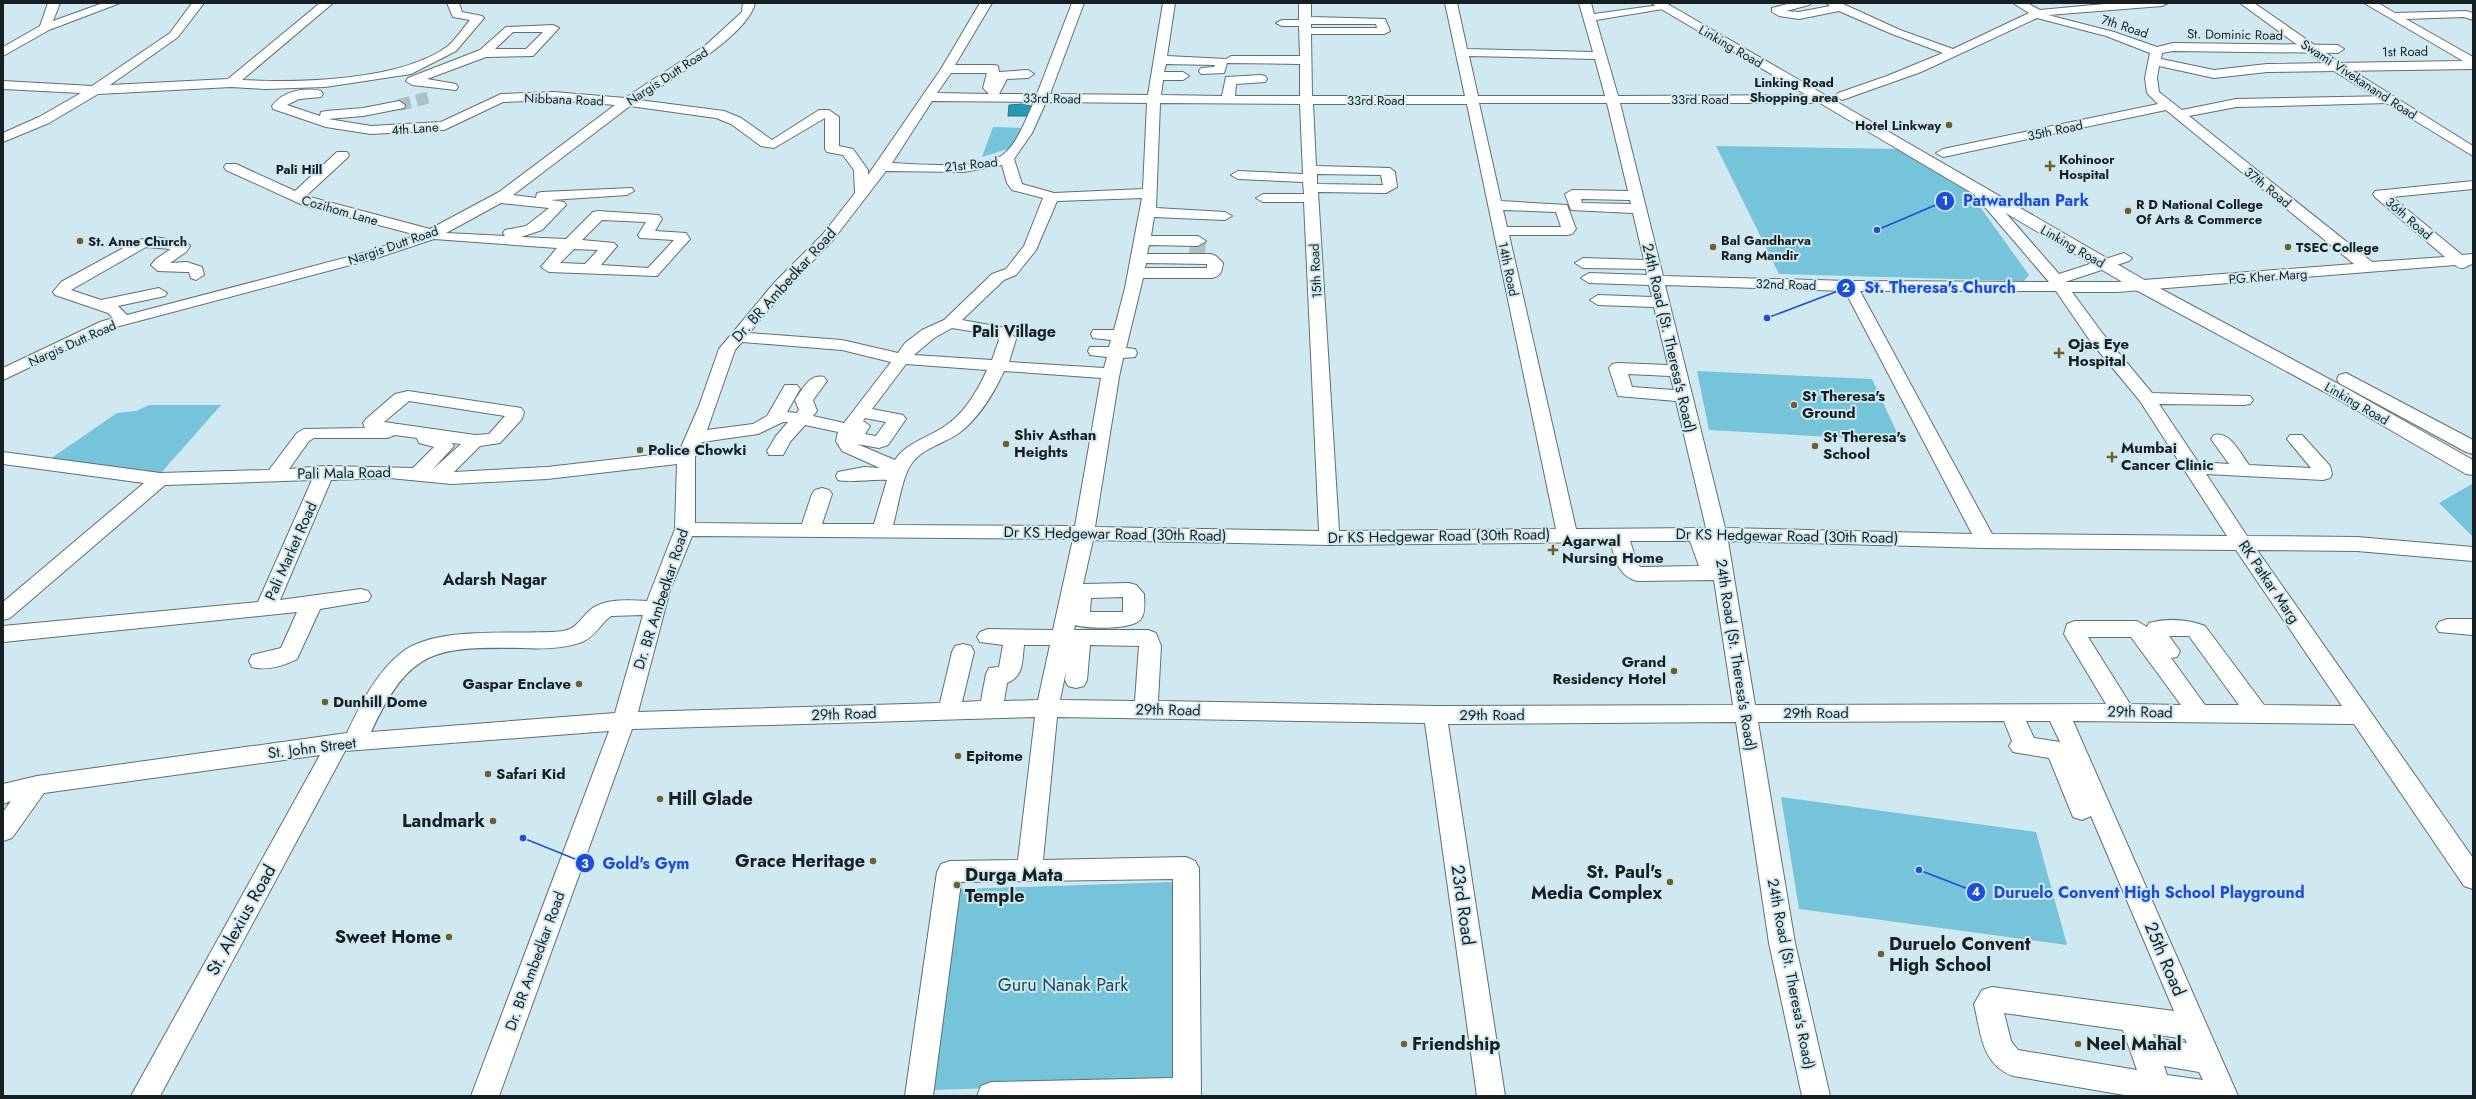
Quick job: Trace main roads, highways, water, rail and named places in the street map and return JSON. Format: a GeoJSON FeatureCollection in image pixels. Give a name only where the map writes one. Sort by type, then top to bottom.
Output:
{"type":"FeatureCollection","features":[{"type":"Feature","properties":{"kind":"main road","name":"Linking Road"},"geometry":{"type":"LineString","coordinates":[[1678,3],[2017,196]]}},
{"type":"Feature","properties":{"kind":"main road","name":"Swami Vivekanand Road"},"geometry":{"type":"LineString","coordinates":[[2246,3],[2337,67],[2473,152]]}},
{"type":"Feature","properties":{"kind":"main road","name":"Swami Vivekanand Road"},"geometry":{"type":"LineString","coordinates":[[2267,3],[2300,24]]}},
{"type":"Feature","properties":{"kind":"main road","name":"Linking Road"},"geometry":{"type":"LineString","coordinates":[[1660,5],[2106,265],[2137,270]]}},
{"type":"Feature","properties":{"kind":"main road","name":"Swami Vivekanand Road"},"geometry":{"type":"LineString","coordinates":[[2319,37],[2384,79]]}},
{"type":"Feature","properties":{"kind":"main road","name":"Swami Vivekanand Road"},"geometry":{"type":"LineString","coordinates":[[2439,115],[2473,136]]}},
{"type":"Feature","properties":{"kind":"main road","name":"Linking Road"},"geometry":{"type":"LineString","coordinates":[[2104,246],[2137,270],[2339,392],[2473,469]]}},
{"type":"Feature","properties":{"kind":"main road","name":"Linking Road"},"geometry":{"type":"LineString","coordinates":[[2168,283],[2473,448]]}},
{"type":"Feature","properties":{"kind":"tunnel"},"geometry":{"type":"LineString","coordinates":[[399,105],[431,97]]}},
{"type":"Feature","properties":{"kind":"tunnel"},"geometry":{"type":"LineString","coordinates":[[1197,256],[1198,241]]}},
{"type":"Feature","properties":{"kind":"place","name":"Hotel Linkway"},"geometry":{"type":"Point","coordinates":[1949,125]}},
{"type":"Feature","properties":{"kind":"place","name":"Kohinoor Hospital"},"geometry":{"type":"Point","coordinates":[2050,166]}},
{"type":"Feature","properties":{"kind":"place","name":"R D National College Of Arts & Commerce"},"geometry":{"type":"Point","coordinates":[2128,211]}},
{"type":"Feature","properties":{"kind":"place","name":"Patwardhan Park"},"geometry":{"type":"Point","coordinates":[1877,230]}},
{"type":"Feature","properties":{"kind":"place","name":"St. Anne Church"},"geometry":{"type":"Point","coordinates":[80,241]}},
{"type":"Feature","properties":{"kind":"place","name":"Bal Gandharva Rang Mandir"},"geometry":{"type":"Point","coordinates":[1713,247]}},
{"type":"Feature","properties":{"kind":"place","name":"TSEC College"},"geometry":{"type":"Point","coordinates":[2288,247]}},
{"type":"Feature","properties":{"kind":"place","name":"St. Theresa's Church"},"geometry":{"type":"Point","coordinates":[1767,318]}},
{"type":"Feature","properties":{"kind":"place","name":"Ojas Eye Hospital"},"geometry":{"type":"Point","coordinates":[2059,353]}},
{"type":"Feature","properties":{"kind":"place","name":"St Theresa's Ground"},"geometry":{"type":"Point","coordinates":[1794,405]}},
{"type":"Feature","properties":{"kind":"place","name":"Shiv Asthan Heights"},"geometry":{"type":"Point","coordinates":[1006,444]}},
{"type":"Feature","properties":{"kind":"place","name":"St Theresa's School"},"geometry":{"type":"Point","coordinates":[1815,446]}},
{"type":"Feature","properties":{"kind":"place","name":"Police Chowki"},"geometry":{"type":"Point","coordinates":[640,450]}},
{"type":"Feature","properties":{"kind":"place","name":"Mumbai Cancer Clinic"},"geometry":{"type":"Point","coordinates":[2112,457]}},
{"type":"Feature","properties":{"kind":"place","name":"Agarwal Nursing Home"},"geometry":{"type":"Point","coordinates":[1553,550]}},
{"type":"Feature","properties":{"kind":"place","name":"Grand Residency Hotel"},"geometry":{"type":"Point","coordinates":[1674,671]}},
{"type":"Feature","properties":{"kind":"place","name":"Gaspar Enclave"},"geometry":{"type":"Point","coordinates":[579,684]}},
{"type":"Feature","properties":{"kind":"place","name":"Dunhill Dome"},"geometry":{"type":"Point","coordinates":[325,702]}},
{"type":"Feature","properties":{"kind":"place","name":"Epitome"},"geometry":{"type":"Point","coordinates":[958,756]}},
{"type":"Feature","properties":{"kind":"place","name":"Safari Kid"},"geometry":{"type":"Point","coordinates":[488,774]}},
{"type":"Feature","properties":{"kind":"place","name":"Hill Glade"},"geometry":{"type":"Point","coordinates":[660,799]}},
{"type":"Feature","properties":{"kind":"place","name":"Landmark"},"geometry":{"type":"Point","coordinates":[493,821]}},
{"type":"Feature","properties":{"kind":"place","name":"Gold's Gym"},"geometry":{"type":"Point","coordinates":[523,838]}},
{"type":"Feature","properties":{"kind":"place","name":"Grace Heritage"},"geometry":{"type":"Point","coordinates":[873,861]}},
{"type":"Feature","properties":{"kind":"place","name":"Duruelo Convent High School Playground"},"geometry":{"type":"Point","coordinates":[1919,870]}},
{"type":"Feature","properties":{"kind":"place","name":"St. Paul's Media Complex"},"geometry":{"type":"Point","coordinates":[1670,882]}},
{"type":"Feature","properties":{"kind":"place","name":"Durga Mata Temple"},"geometry":{"type":"Point","coordinates":[957,885]}},
{"type":"Feature","properties":{"kind":"place","name":"Sweet Home"},"geometry":{"type":"Point","coordinates":[449,937]}},
{"type":"Feature","properties":{"kind":"place","name":"Duruelo Convent High School"},"geometry":{"type":"Point","coordinates":[1881,954]}},
{"type":"Feature","properties":{"kind":"place","name":"Friendship"},"geometry":{"type":"Point","coordinates":[1404,1044]}},
{"type":"Feature","properties":{"kind":"place","name":"Neel Mahal"},"geometry":{"type":"Point","coordinates":[2078,1044]}},
{"type":"Feature","properties":{"kind":"district","name":"Linking Road Shopping area"},"geometry":{"type":"Point","coordinates":[1794,90]}},
{"type":"Feature","properties":{"kind":"district","name":"Pali Hill"},"geometry":{"type":"Point","coordinates":[299,169]}},
{"type":"Feature","properties":{"kind":"district","name":"Pali Village"},"geometry":{"type":"Point","coordinates":[1014,331]}},
{"type":"Feature","properties":{"kind":"district","name":"Adarsh Nagar"},"geometry":{"type":"Point","coordinates":[495,579]}},
{"type":"Feature","properties":{"kind":"park label","name":"Guru Nanak Park"},"geometry":{"type":"Point","coordinates":[1063,985]}}]}
